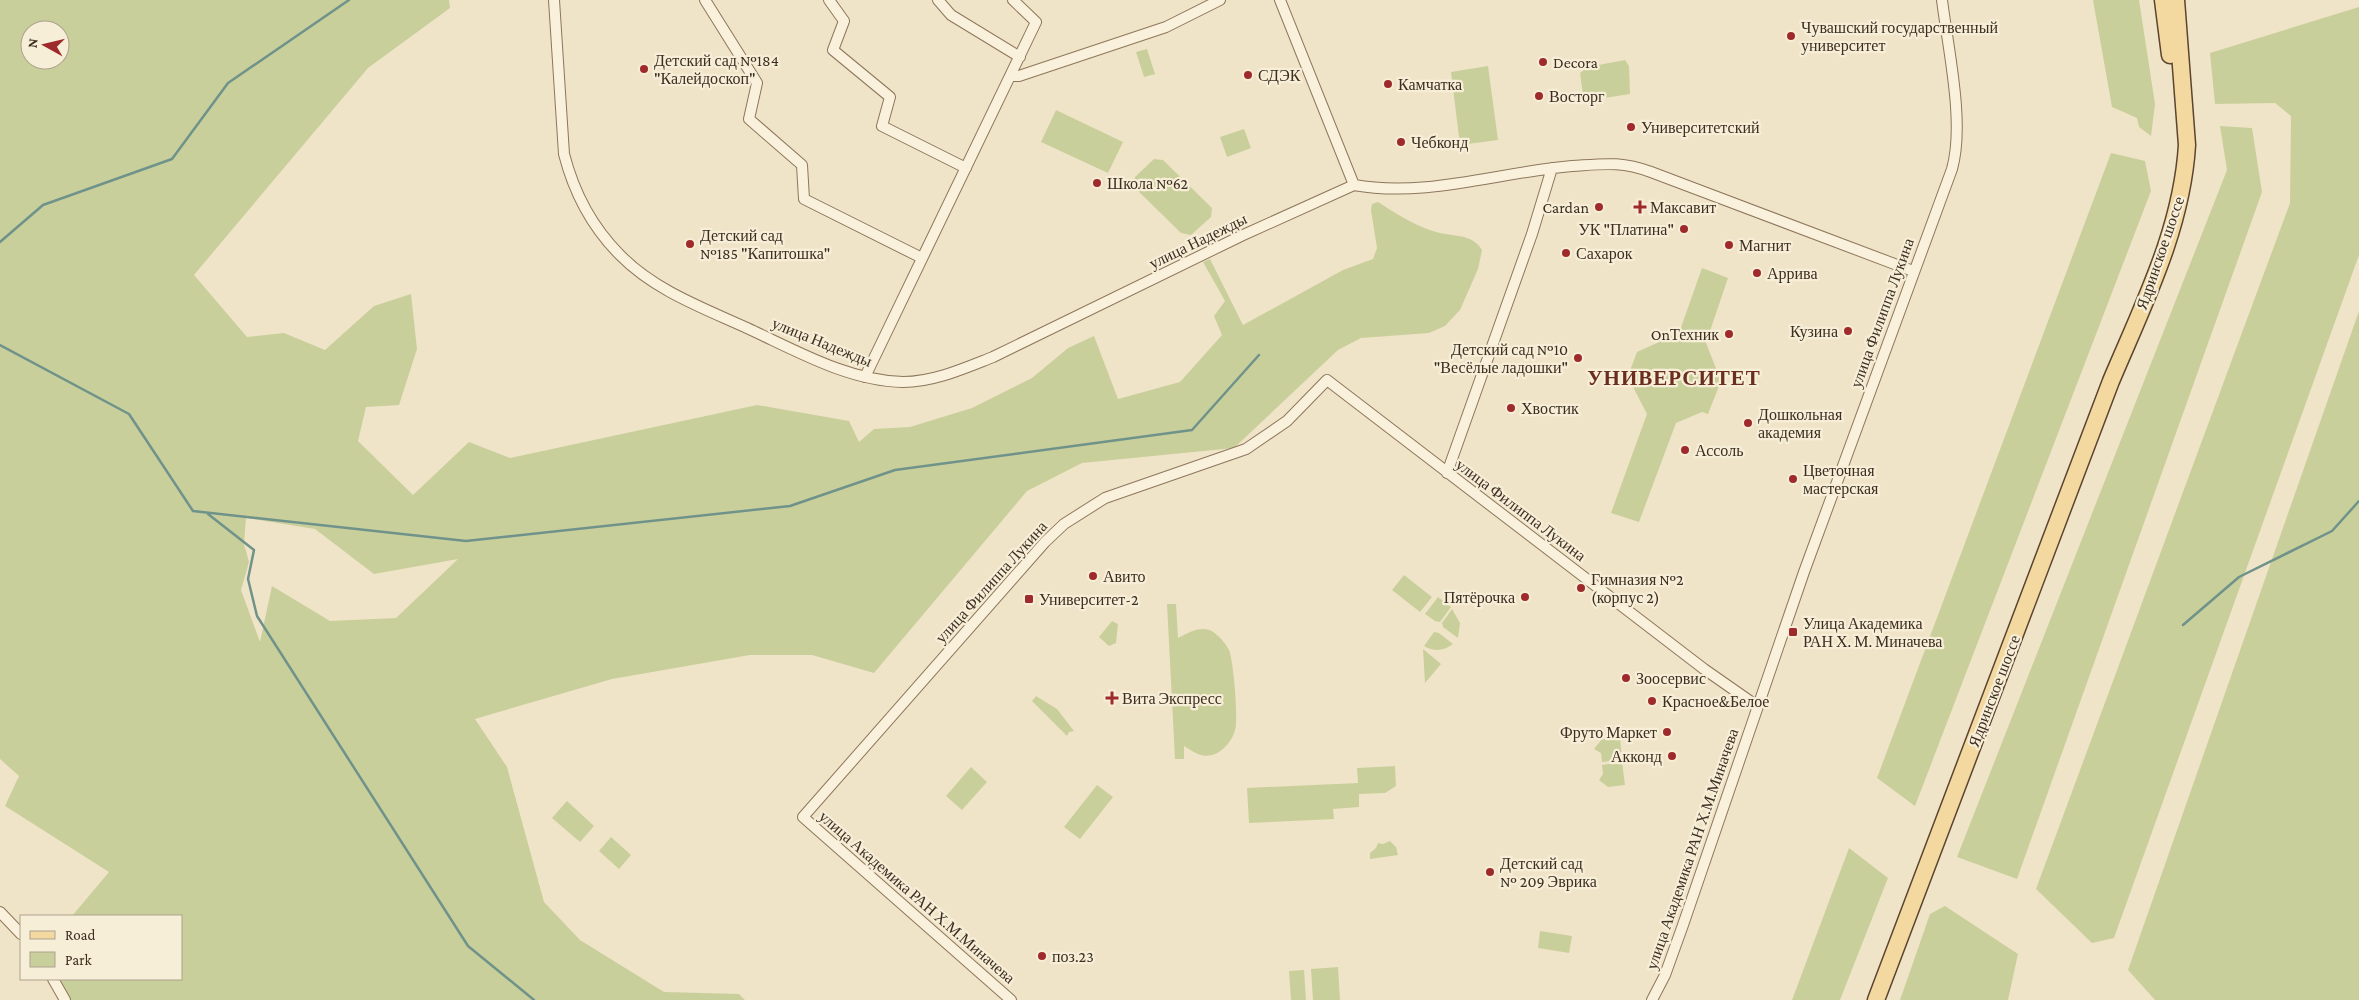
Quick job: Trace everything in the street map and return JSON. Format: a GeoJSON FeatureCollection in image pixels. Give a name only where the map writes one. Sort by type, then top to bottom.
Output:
{"type":"FeatureCollection","features":[{"type":"Feature","properties":{"kind":"main road","name":"Ядринское шоссе"},"geometry":{"type":"LineString","coordinates":[[2111,382],[2164,222],[2174,178],[2177,130],[2163,0]]}},
{"type":"Feature","properties":{"kind":"main road","name":"Ядринское шоссе"},"geometry":{"type":"LineString","coordinates":[[1876,1000],[2176,216],[2186,168],[2187,126],[2176,0]]}},
{"type":"Feature","properties":{"kind":"street","name":"улица Надежды"},"geometry":{"type":"LineString","coordinates":[[554,0],[564,154],[570,177],[584,208],[600,234],[621,256],[645,276],[682,298],[807,356],[864,377],[904,382],[925,380],[965,368],[993,357],[1241,236],[1354,185]]}},
{"type":"Feature","properties":{"kind":"street"},"geometry":{"type":"LineString","coordinates":[[705,0],[757,83],[749,119],[802,165],[804,199],[922,258]]}},
{"type":"Feature","properties":{"kind":"street"},"geometry":{"type":"LineString","coordinates":[[830,0],[844,21],[833,50],[890,97],[882,126],[966,168]]}},
{"type":"Feature","properties":{"kind":"street"},"geometry":{"type":"LineString","coordinates":[[938,0],[951,15],[1020,57]]}},
{"type":"Feature","properties":{"kind":"street"},"geometry":{"type":"LineString","coordinates":[[864,377],[1036,22],[1012,0]]}},
{"type":"Feature","properties":{"kind":"street"},"geometry":{"type":"LineString","coordinates":[[1010,76],[1019,76],[1166,27],[1220,0]]}},
{"type":"Feature","properties":{"kind":"street"},"geometry":{"type":"LineString","coordinates":[[1280,0],[1354,185],[1374,189],[1413,188],[1552,168],[1619,163],[1629,164],[1913,271]]}},
{"type":"Feature","properties":{"kind":"street","name":"улица Филиппа Лукина"},"geometry":{"type":"LineString","coordinates":[[803,817],[1045,542],[1064,524],[1098,502],[1170,474],[1246,449],[1287,421],[1327,380],[1704,669],[1757,706],[1957,152],[1958,129],[1942,0]]}},
{"type":"Feature","properties":{"kind":"street"},"geometry":{"type":"LineString","coordinates":[[1447,473],[1529,243],[1552,168]]}},
{"type":"Feature","properties":{"kind":"street","name":"улица Академика РАН Х.М.Миначева"},"geometry":{"type":"LineString","coordinates":[[1652,1000],[1665,975],[1683,925],[1757,706]]}},
{"type":"Feature","properties":{"kind":"street","name":"улица Академика РАН Х.М.Миначева"},"geometry":{"type":"LineString","coordinates":[[803,817],[1011,1000]]}},
{"type":"Feature","properties":{"kind":"street"},"geometry":{"type":"LineString","coordinates":[[0,912],[20,933]]}},
{"type":"Feature","properties":{"kind":"street"},"geometry":{"type":"LineString","coordinates":[[54,980],[65,1000]]}},
{"type":"Feature","properties":{"kind":"green space"},"geometry":{"type":"Polygon","coordinates":[[[0,0],[449,0],[450,8],[368,68],[194,275],[247,337],[284,333],[325,350],[374,306],[411,294],[417,349],[399,405],[366,407],[358,441],[413,495],[469,442],[510,458],[757,405],[849,421],[859,442],[874,429],[910,427],[972,408],[1032,378],[1068,348],[1094,336],[1118,399],[1180,382],[1222,335],[1214,316],[1225,301],[1203,262],[1210,259],[1243,325],[1343,270],[1373,259],[1377,248],[1371,210],[1372,204],[1378,202],[1406,219],[1436,232],[1468,238],[1482,250],[1478,269],[1460,310],[1445,326],[1429,333],[1361,338],[1338,350],[1234,448],[1082,463],[1027,491],[874,673],[812,655],[750,655],[612,679],[475,719],[507,767],[544,902],[580,940],[664,992],[739,994],[745,1000],[70,1000],[60,980],[182,980],[182,915],[73,915],[109,872],[5,806],[19,776],[0,759],[0,0]],[[246,518],[244,544],[249,562],[241,590],[260,642],[272,586],[330,621],[396,618],[458,559],[374,574],[315,529],[246,518]]]}},
{"type":"Feature","properties":{"kind":"green space"},"geometry":{"type":"Polygon","coordinates":[[[2093,0],[2139,0],[2155,104],[2151,136],[2139,127],[2137,118],[2112,107],[2093,0]]]}},
{"type":"Feature","properties":{"kind":"green space"},"geometry":{"type":"Polygon","coordinates":[[[2359,7],[2359,255],[2114,938],[2092,943],[2036,889],[2290,203],[2291,116],[2275,103],[2215,104],[2210,53],[2359,7]]]}},
{"type":"Feature","properties":{"kind":"green space"},"geometry":{"type":"Polygon","coordinates":[[[1147,49],[1155,74],[1144,77],[1136,52],[1147,49]]]}},
{"type":"Feature","properties":{"kind":"green space"},"geometry":{"type":"Polygon","coordinates":[[[1625,60],[1629,66],[1630,94],[1591,100],[1583,95],[1580,73],[1588,67],[1625,60]]]}},
{"type":"Feature","properties":{"kind":"green space"},"geometry":{"type":"Polygon","coordinates":[[[1488,66],[1498,140],[1460,145],[1451,72],[1488,66]]]}},
{"type":"Feature","properties":{"kind":"green space"},"geometry":{"type":"Polygon","coordinates":[[[1056,110],[1123,142],[1108,173],[1041,142],[1056,110]]]}},
{"type":"Feature","properties":{"kind":"green space"},"geometry":{"type":"Polygon","coordinates":[[[2220,126],[2252,128],[2262,192],[2017,879],[1957,857],[2227,170],[2220,126]]]}},
{"type":"Feature","properties":{"kind":"green space"},"geometry":{"type":"Polygon","coordinates":[[[1244,129],[1251,148],[1227,157],[1220,137],[1244,129]]]}},
{"type":"Feature","properties":{"kind":"green space"},"geometry":{"type":"Polygon","coordinates":[[[2111,153],[2145,161],[2151,191],[1915,806],[1877,778],[2111,153]]]}},
{"type":"Feature","properties":{"kind":"green space"},"geometry":{"type":"Polygon","coordinates":[[[1154,159],[1163,160],[1212,208],[1211,217],[1191,235],[1181,233],[1134,187],[1135,177],[1154,159]]]}},
{"type":"Feature","properties":{"kind":"green space"},"geometry":{"type":"Polygon","coordinates":[[[1702,268],[1728,278],[1706,343],[1721,381],[1708,414],[1702,412],[1676,423],[1639,522],[1611,513],[1647,414],[1633,387],[1625,384],[1637,352],[1679,333],[1702,268]]]}},
{"type":"Feature","properties":{"kind":"green space"},"geometry":{"type":"Polygon","coordinates":[[[2359,311],[2359,1000],[2155,1000],[2128,970],[2359,311]]]}},
{"type":"Feature","properties":{"kind":"green space"},"geometry":{"type":"Polygon","coordinates":[[[1404,575],[1432,597],[1420,612],[1392,590],[1404,575]]]}},
{"type":"Feature","properties":{"kind":"green space"},"geometry":{"type":"Polygon","coordinates":[[[1438,597],[1451,607],[1440,622],[1425,614],[1438,597]]]}},
{"type":"Feature","properties":{"kind":"green space"},"geometry":{"type":"Polygon","coordinates":[[[1167,604],[1176,604],[1178,638],[1198,630],[1212,631],[1227,646],[1231,660],[1236,698],[1235,729],[1225,747],[1208,756],[1197,754],[1184,746],[1184,759],[1175,759],[1167,604]]]}},
{"type":"Feature","properties":{"kind":"green space"},"geometry":{"type":"Polygon","coordinates":[[[1452,609],[1460,623],[1458,638],[1443,627],[1442,623],[1452,609]]]}},
{"type":"Feature","properties":{"kind":"green space"},"geometry":{"type":"Polygon","coordinates":[[[1112,621],[1118,624],[1116,643],[1109,646],[1099,637],[1112,621]]]}},
{"type":"Feature","properties":{"kind":"green space"},"geometry":{"type":"Polygon","coordinates":[[[1434,632],[1439,633],[1453,644],[1439,650],[1424,646],[1434,632]]]}},
{"type":"Feature","properties":{"kind":"green space"},"geometry":{"type":"Polygon","coordinates":[[[1423,649],[1441,664],[1425,683],[1423,649]]]}},
{"type":"Feature","properties":{"kind":"green space"},"geometry":{"type":"Polygon","coordinates":[[[1036,696],[1057,709],[1074,731],[1069,732],[1067,736],[1032,701],[1036,696]]]}},
{"type":"Feature","properties":{"kind":"green space"},"geometry":{"type":"Polygon","coordinates":[[[1620,737],[1622,760],[1602,762],[1601,753],[1594,749],[1602,739],[1620,737]]]}},
{"type":"Feature","properties":{"kind":"green space"},"geometry":{"type":"Polygon","coordinates":[[[1622,762],[1625,785],[1608,787],[1599,780],[1603,774],[1602,765],[1622,762]]]}},
{"type":"Feature","properties":{"kind":"green space"},"geometry":{"type":"Polygon","coordinates":[[[1395,766],[1396,786],[1385,793],[1359,794],[1359,807],[1333,809],[1334,819],[1249,823],[1247,788],[1358,783],[1357,768],[1395,766]]]}},
{"type":"Feature","properties":{"kind":"green space"},"geometry":{"type":"Polygon","coordinates":[[[971,767],[987,782],[962,810],[946,796],[971,767]]]}},
{"type":"Feature","properties":{"kind":"green space"},"geometry":{"type":"Polygon","coordinates":[[[1097,785],[1113,797],[1080,839],[1064,827],[1097,785]]]}},
{"type":"Feature","properties":{"kind":"green space"},"geometry":{"type":"Polygon","coordinates":[[[567,801],[594,826],[580,842],[552,818],[567,801]]]}},
{"type":"Feature","properties":{"kind":"green space"},"geometry":{"type":"Polygon","coordinates":[[[611,837],[631,855],[619,869],[599,851],[611,837]]]}},
{"type":"Feature","properties":{"kind":"green space"},"geometry":{"type":"Polygon","coordinates":[[[1390,841],[1396,847],[1398,855],[1370,859],[1370,853],[1376,848],[1378,843],[1383,844],[1390,841]]]}},
{"type":"Feature","properties":{"kind":"green space"},"geometry":{"type":"Polygon","coordinates":[[[1849,848],[1888,878],[1840,1000],[1792,1000],[1849,848]]]}},
{"type":"Feature","properties":{"kind":"green space"},"geometry":{"type":"Polygon","coordinates":[[[1945,906],[2018,954],[2008,1000],[1900,1000],[1930,914],[1945,906]]]}},
{"type":"Feature","properties":{"kind":"green space"},"geometry":{"type":"Polygon","coordinates":[[[1540,931],[1572,936],[1569,953],[1538,948],[1540,931]]]}},
{"type":"Feature","properties":{"kind":"green space"},"geometry":{"type":"Polygon","coordinates":[[[1338,967],[1340,1000],[1313,1000],[1311,969],[1338,967]]]}},
{"type":"Feature","properties":{"kind":"green space"},"geometry":{"type":"Polygon","coordinates":[[[1304,970],[1306,1000],[1291,1000],[1289,971],[1304,970]]]}},
{"type":"Feature","properties":{"kind":"waterway"},"geometry":{"type":"LineString","coordinates":[[0,242],[43,205],[172,159],[228,83],[349,0]]}},
{"type":"Feature","properties":{"kind":"waterway"},"geometry":{"type":"LineString","coordinates":[[0,345],[129,414],[193,511],[466,541],[790,506],[895,470],[1192,430],[1259,355]]}},
{"type":"Feature","properties":{"kind":"waterway"},"geometry":{"type":"LineString","coordinates":[[2183,625],[2239,577],[2332,531],[2359,501]]}},
{"type":"Feature","properties":{"kind":"waterway"},"geometry":{"type":"LineString","coordinates":[[208,514],[254,550],[248,579],[257,616],[468,946],[534,1000]]}},
{"type":"Feature","properties":{"kind":"place","name":"Чувашский государственный университет"},"geometry":{"type":"Point","coordinates":[1791,36]}},
{"type":"Feature","properties":{"kind":"place","name":"Decora"},"geometry":{"type":"Point","coordinates":[1543,62]}},
{"type":"Feature","properties":{"kind":"place","name":"Детский сад №184 \"Калейдоскоп\""},"geometry":{"type":"Point","coordinates":[644,69]}},
{"type":"Feature","properties":{"kind":"place","name":"СДЭК"},"geometry":{"type":"Point","coordinates":[1248,75]}},
{"type":"Feature","properties":{"kind":"place","name":"Камчатка"},"geometry":{"type":"Point","coordinates":[1388,84]}},
{"type":"Feature","properties":{"kind":"place","name":"Восторг"},"geometry":{"type":"Point","coordinates":[1539,96]}},
{"type":"Feature","properties":{"kind":"place","name":"Университетский"},"geometry":{"type":"Point","coordinates":[1631,127]}},
{"type":"Feature","properties":{"kind":"place","name":"Чебконд"},"geometry":{"type":"Point","coordinates":[1401,142]}},
{"type":"Feature","properties":{"kind":"place","name":"Школа №62"},"geometry":{"type":"Point","coordinates":[1097,183]}},
{"type":"Feature","properties":{"kind":"place","name":"Cardan"},"geometry":{"type":"Point","coordinates":[1599,207]}},
{"type":"Feature","properties":{"kind":"place","name":"Максавит"},"geometry":{"type":"Point","coordinates":[1640,207]}},
{"type":"Feature","properties":{"kind":"place","name":"УК \"Платина\""},"geometry":{"type":"Point","coordinates":[1684,229]}},
{"type":"Feature","properties":{"kind":"place","name":"Детский сад №185 \"Капитошка\""},"geometry":{"type":"Point","coordinates":[690,244]}},
{"type":"Feature","properties":{"kind":"place","name":"Магнит"},"geometry":{"type":"Point","coordinates":[1729,245]}},
{"type":"Feature","properties":{"kind":"place","name":"Сахарок"},"geometry":{"type":"Point","coordinates":[1566,253]}},
{"type":"Feature","properties":{"kind":"place","name":"Аррива"},"geometry":{"type":"Point","coordinates":[1757,273]}},
{"type":"Feature","properties":{"kind":"place","name":"Кузина"},"geometry":{"type":"Point","coordinates":[1848,331]}},
{"type":"Feature","properties":{"kind":"place","name":"OnТехник"},"geometry":{"type":"Point","coordinates":[1729,334]}},
{"type":"Feature","properties":{"kind":"place","name":"Детский сад №10 \"Весёлые ладошки\""},"geometry":{"type":"Point","coordinates":[1578,358]}},
{"type":"Feature","properties":{"kind":"place","name":"Хвостик"},"geometry":{"type":"Point","coordinates":[1511,408]}},
{"type":"Feature","properties":{"kind":"place","name":"Дошкольная академия"},"geometry":{"type":"Point","coordinates":[1748,423]}},
{"type":"Feature","properties":{"kind":"place","name":"Ассоль"},"geometry":{"type":"Point","coordinates":[1685,450]}},
{"type":"Feature","properties":{"kind":"place","name":"Цветочная мастерская"},"geometry":{"type":"Point","coordinates":[1793,479]}},
{"type":"Feature","properties":{"kind":"place","name":"Авито"},"geometry":{"type":"Point","coordinates":[1093,576]}},
{"type":"Feature","properties":{"kind":"place","name":"Гимназия №2 (корпус 2)"},"geometry":{"type":"Point","coordinates":[1581,588]}},
{"type":"Feature","properties":{"kind":"place","name":"Пятёрочка"},"geometry":{"type":"Point","coordinates":[1525,597]}},
{"type":"Feature","properties":{"kind":"place","name":"Университет-2"},"geometry":{"type":"Point","coordinates":[1029,599]}},
{"type":"Feature","properties":{"kind":"place","name":"Улица Академика РАН Х. М. Миначева"},"geometry":{"type":"Point","coordinates":[1793,632]}},
{"type":"Feature","properties":{"kind":"place","name":"Зоосервис"},"geometry":{"type":"Point","coordinates":[1626,678]}},
{"type":"Feature","properties":{"kind":"place","name":"Вита Экспресс"},"geometry":{"type":"Point","coordinates":[1112,698]}},
{"type":"Feature","properties":{"kind":"place","name":"Красное&Белое"},"geometry":{"type":"Point","coordinates":[1652,701]}},
{"type":"Feature","properties":{"kind":"place","name":"Фруто Маркет"},"geometry":{"type":"Point","coordinates":[1667,732]}},
{"type":"Feature","properties":{"kind":"place","name":"Акконд"},"geometry":{"type":"Point","coordinates":[1672,756]}},
{"type":"Feature","properties":{"kind":"place","name":"Детский сад № 209 Эврика"},"geometry":{"type":"Point","coordinates":[1490,872]}},
{"type":"Feature","properties":{"kind":"place","name":"поз.23"},"geometry":{"type":"Point","coordinates":[1042,956]}},
{"type":"Feature","properties":{"kind":"district","name":"УНИВЕРСИТЕТ"},"geometry":{"type":"Point","coordinates":[1674,378]}}]}
